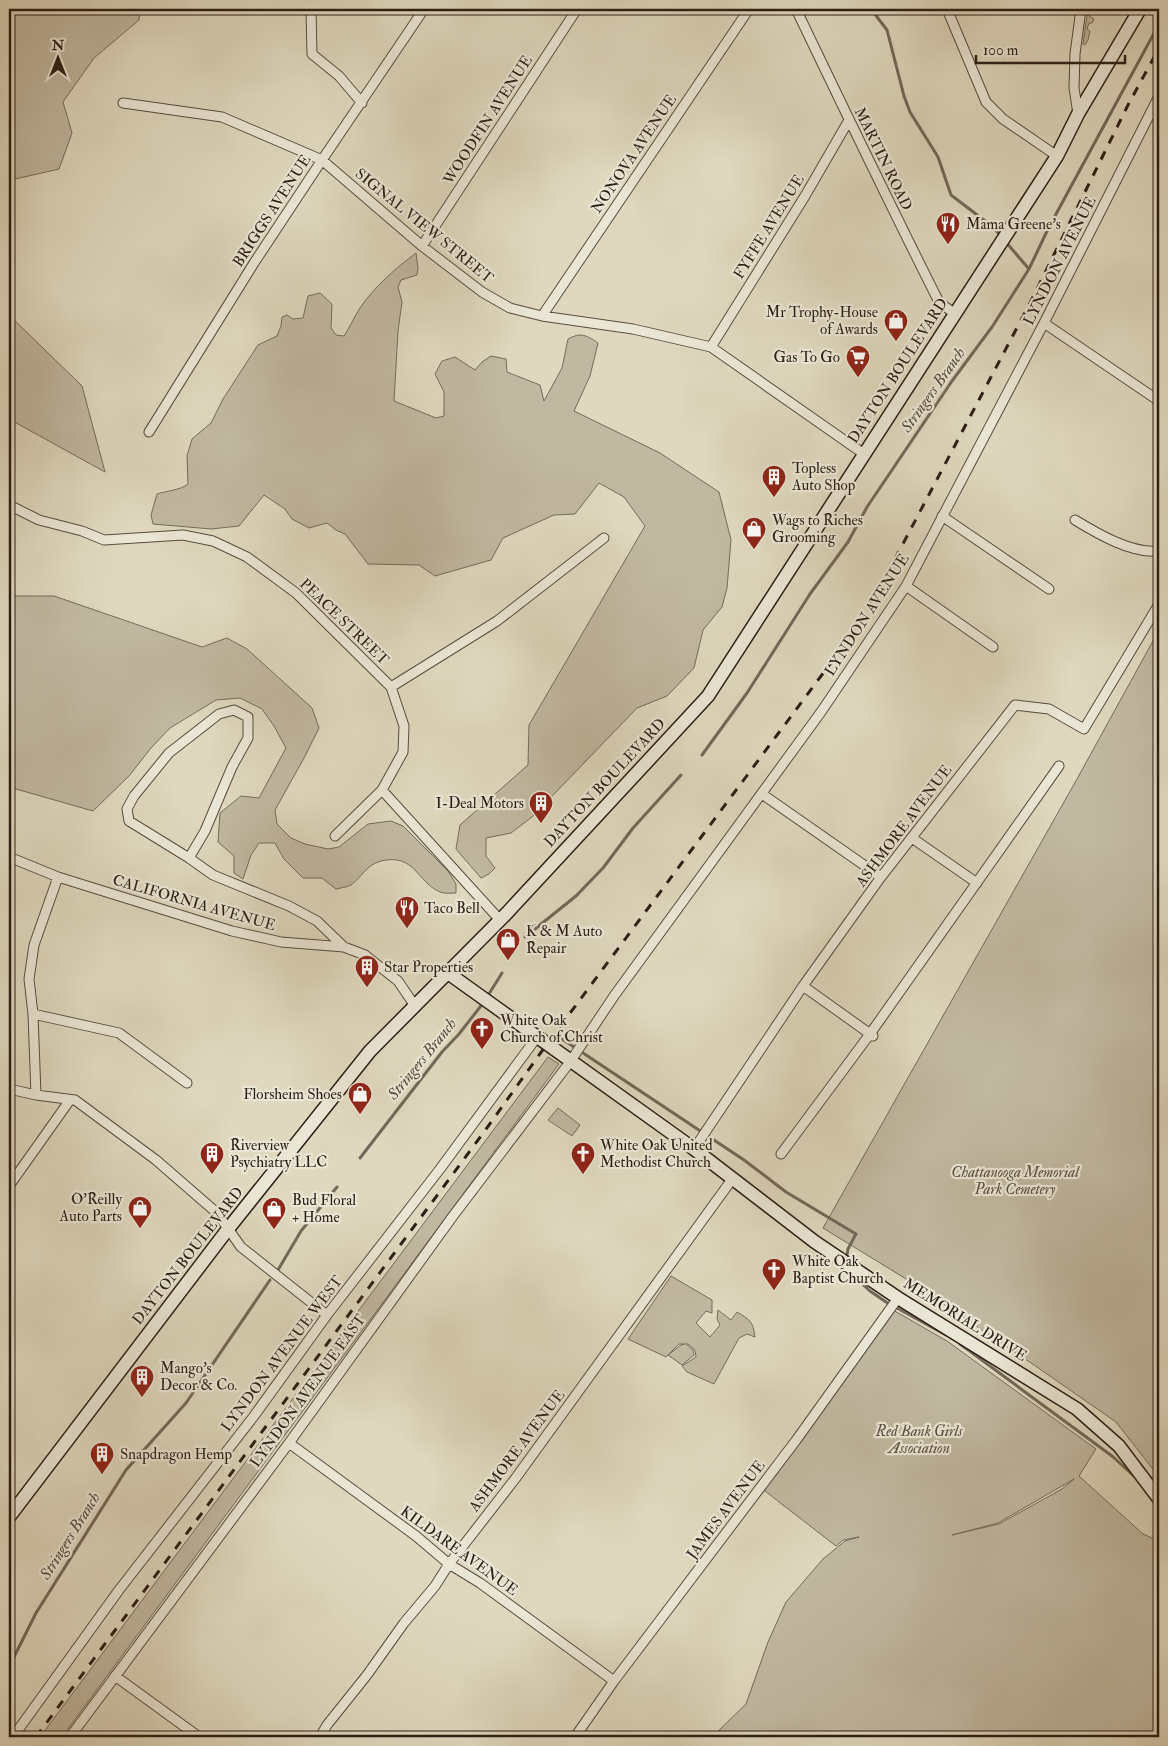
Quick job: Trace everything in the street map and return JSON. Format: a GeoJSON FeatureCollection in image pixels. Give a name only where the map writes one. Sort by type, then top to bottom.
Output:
{"type":"FeatureCollection","features":[{"type":"Feature","properties":{"kind":"main road","name":"DAYTON BOULEVARD"},"geometry":{"type":"LineString","coordinates":[[9,1517],[228,1229],[370,1050],[500,920],[708,696],[1057,156],[1078,114],[1140,9]]}},
{"type":"Feature","properties":{"kind":"main road","name":"MEMORIAL DRIVE"},"geometry":{"type":"LineString","coordinates":[[448,973],[694,1149],[815,1242],[898,1298],[1077,1409],[1119,1446],[1159,1499]]}},
{"type":"Feature","properties":{"kind":"street"},"geometry":{"type":"LineString","coordinates":[[311,9],[312,54],[338,76],[362,103]]}},
{"type":"Feature","properties":{"kind":"street","name":"BRIGGS AVENUE"},"geometry":{"type":"LineString","coordinates":[[149,432],[254,263],[424,9]]}},
{"type":"Feature","properties":{"kind":"street","name":"WOODFIN AVENUE"},"geometry":{"type":"LineString","coordinates":[[422,246],[576,9]]}},
{"type":"Feature","properties":{"kind":"street","name":"NONOVA AVENUE"},"geometry":{"type":"LineString","coordinates":[[542,316],[749,9]]}},
{"type":"Feature","properties":{"kind":"street","name":"MARTIN ROAD"},"geometry":{"type":"LineString","coordinates":[[796,9],[938,302],[955,314]]}},
{"type":"Feature","properties":{"kind":"street"},"geometry":{"type":"LineString","coordinates":[[947,9],[986,102],[1003,119],[1057,156]]}},
{"type":"Feature","properties":{"kind":"street"},"geometry":{"type":"LineString","coordinates":[[1078,114],[1074,88],[1074,54],[1080,9]]}},
{"type":"Feature","properties":{"kind":"street","name":"LYNDON AVENUE"},"geometry":{"type":"LineString","coordinates":[[570,1062],[614,996],[821,712],[906,586],[1044,323],[1159,96]]}},
{"type":"Feature","properties":{"kind":"street","name":"SIGNAL VIEW STREET"},"geometry":{"type":"LineString","coordinates":[[123,103],[222,117],[322,160],[422,246],[482,292],[510,308],[542,316],[633,329],[710,347],[864,454]]}},
{"type":"Feature","properties":{"kind":"street","name":"FYFFE AVENUE"},"geometry":{"type":"LineString","coordinates":[[710,347],[805,196],[849,120]]}},
{"type":"Feature","properties":{"kind":"street"},"geometry":{"type":"LineString","coordinates":[[1044,323],[1159,401]]}},
{"type":"Feature","properties":{"kind":"street","name":"PEACE STREET"},"geometry":{"type":"LineString","coordinates":[[9,505],[39,520],[82,531],[104,540],[183,535],[213,541],[247,557],[296,593],[390,687],[404,726],[403,752],[382,790],[335,836]]}},
{"type":"Feature","properties":{"kind":"street"},"geometry":{"type":"LineString","coordinates":[[942,516],[1049,590]]}},
{"type":"Feature","properties":{"kind":"street"},"geometry":{"type":"LineString","coordinates":[[1075,520],[1106,539],[1149,553],[1159,552]]}},
{"type":"Feature","properties":{"kind":"street"},"geometry":{"type":"LineString","coordinates":[[390,687],[497,622],[604,538]]}},
{"type":"Feature","properties":{"kind":"street"},"geometry":{"type":"LineString","coordinates":[[906,586],[993,647]]}},
{"type":"Feature","properties":{"kind":"street","name":"ASHMORE AVENUE"},"geometry":{"type":"LineString","coordinates":[[694,1149],[803,986],[881,878],[1015,705],[1049,709],[1084,729],[1159,604]]}},
{"type":"Feature","properties":{"kind":"street"},"geometry":{"type":"LineString","coordinates":[[189,858],[204,832],[225,783],[248,738],[248,717],[234,710],[219,714],[168,753],[134,796],[127,809],[129,821],[213,875],[289,906],[317,921],[344,947]]}},
{"type":"Feature","properties":{"kind":"street"},"geometry":{"type":"LineString","coordinates":[[780,1154],[872,1035],[1059,766]]}},
{"type":"Feature","properties":{"kind":"street"},"geometry":{"type":"LineString","coordinates":[[382,790],[500,920]]}},
{"type":"Feature","properties":{"kind":"street"},"geometry":{"type":"LineString","coordinates":[[762,794],[881,878]]}},
{"type":"Feature","properties":{"kind":"street"},"geometry":{"type":"LineString","coordinates":[[912,838],[977,883]]}},
{"type":"Feature","properties":{"kind":"street","name":"CALIFORNIA AVENUE"},"geometry":{"type":"LineString","coordinates":[[9,857],[58,877],[232,931],[281,942],[344,947],[365,955],[385,969],[398,982],[415,1006]]}},
{"type":"Feature","properties":{"kind":"street"},"geometry":{"type":"LineString","coordinates":[[36,1095],[33,1014],[29,979],[34,945],[58,877]]}},
{"type":"Feature","properties":{"kind":"street"},"geometry":{"type":"LineString","coordinates":[[803,986],[872,1035]]}},
{"type":"Feature","properties":{"kind":"street"},"geometry":{"type":"LineString","coordinates":[[33,1014],[120,1033],[187,1083]]}},
{"type":"Feature","properties":{"kind":"street","name":"LYNDON AVENUE WEST"},"geometry":{"type":"LineString","coordinates":[[13,1737],[119,1590],[254,1416],[327,1315],[440,1169],[537,1036]]}},
{"type":"Feature","properties":{"kind":"street","name":"LYNDON AVENUE EAST"},"geometry":{"type":"LineString","coordinates":[[70,1737],[288,1443],[453,1216],[570,1062]]}},
{"type":"Feature","properties":{"kind":"street"},"geometry":{"type":"LineString","coordinates":[[9,1089],[75,1100],[152,1157],[217,1213],[241,1247],[327,1315]]}},
{"type":"Feature","properties":{"kind":"street"},"geometry":{"type":"LineString","coordinates":[[9,1186],[70,1100]]}},
{"type":"Feature","properties":{"kind":"street","name":"ASHMORE AVENUE"},"geometry":{"type":"LineString","coordinates":[[320,1737],[404,1623],[435,1586],[449,1564],[542,1443],[733,1178]]}},
{"type":"Feature","properties":{"kind":"street","name":"JAMES AVENUE"},"geometry":{"type":"LineString","coordinates":[[575,1737],[614,1682],[797,1439],[898,1298]]}},
{"type":"Feature","properties":{"kind":"street","name":"KILDARE AVENUE"},"geometry":{"type":"LineString","coordinates":[[288,1443],[416,1536],[449,1564],[480,1583],[614,1682]]}},
{"type":"Feature","properties":{"kind":"street"},"geometry":{"type":"LineString","coordinates":[[115,1676],[199,1737]]}},
{"type":"Feature","properties":{"kind":"green space"},"geometry":{"type":"Polygon","coordinates":[[[9,9],[140,9],[139,20],[94,58],[63,102],[72,133],[59,169],[11,180],[9,186],[9,9]]]}},
{"type":"Feature","properties":{"kind":"green space"},"geometry":{"type":"Polygon","coordinates":[[[1088,9],[1093,9],[1089,16],[1094,19],[1092,23],[1089,23],[1087,29],[1090,31],[1085,45],[1083,44],[1088,9]]]}},
{"type":"Feature","properties":{"kind":"green space"},"geometry":{"type":"Polygon","coordinates":[[[416,253],[417,275],[401,280],[398,287],[402,302],[398,331],[394,401],[436,418],[444,416],[444,392],[435,374],[442,361],[455,357],[475,370],[491,356],[506,359],[507,372],[540,385],[544,401],[562,368],[568,339],[580,335],[587,336],[598,343],[590,376],[574,411],[660,453],[719,492],[731,540],[727,588],[722,607],[703,630],[694,668],[667,696],[637,708],[532,817],[511,833],[486,838],[486,856],[495,868],[481,878],[456,849],[460,825],[528,765],[529,725],[645,526],[624,497],[599,483],[575,514],[554,515],[503,538],[491,560],[435,576],[419,565],[368,564],[345,534],[327,523],[309,528],[292,519],[285,509],[264,495],[239,526],[211,529],[153,524],[151,515],[157,494],[188,484],[187,456],[192,439],[211,423],[223,399],[258,345],[277,336],[282,317],[287,315],[293,319],[303,318],[308,296],[320,293],[332,304],[331,328],[336,335],[344,336],[360,308],[372,292],[416,253]]]}},
{"type":"Feature","properties":{"kind":"green space"},"geometry":{"type":"Polygon","coordinates":[[[9,315],[82,386],[105,472],[9,419],[9,315]]]}},
{"type":"Feature","properties":{"kind":"green space"},"geometry":{"type":"Polygon","coordinates":[[[9,593],[17,596],[54,596],[202,647],[227,638],[247,649],[312,708],[319,728],[275,810],[277,824],[291,838],[305,844],[328,849],[339,847],[368,824],[391,821],[403,826],[448,871],[456,884],[456,893],[440,892],[426,882],[409,865],[401,861],[392,860],[376,863],[368,868],[351,885],[336,889],[322,878],[303,878],[284,859],[275,843],[259,843],[251,855],[243,879],[234,873],[234,856],[218,842],[220,813],[241,796],[259,798],[286,748],[262,709],[240,698],[216,700],[170,728],[129,776],[93,811],[9,787],[9,593]]]}},
{"type":"Feature","properties":{"kind":"green space","name":"Chattanooga Memorial Park Cemetery"},"geometry":{"type":"Polygon","coordinates":[[[1159,630],[1159,1477],[1116,1422],[903,1277],[823,1228],[1159,630]]]}},
{"type":"Feature","properties":{"kind":"green space"},"geometry":{"type":"Polygon","coordinates":[[[548,1057],[559,1064],[62,1737],[40,1737],[548,1057]]]}},
{"type":"Feature","properties":{"kind":"green space"},"geometry":{"type":"Polygon","coordinates":[[[558,1108],[580,1125],[572,1136],[548,1120],[558,1108]]]}},
{"type":"Feature","properties":{"kind":"green space"},"geometry":{"type":"Polygon","coordinates":[[[671,1276],[712,1300],[712,1313],[706,1311],[696,1323],[710,1337],[720,1325],[717,1319],[718,1310],[731,1320],[737,1312],[748,1319],[752,1324],[755,1337],[747,1334],[739,1338],[714,1384],[687,1372],[682,1366],[696,1357],[695,1350],[688,1344],[686,1344],[693,1350],[694,1355],[682,1365],[668,1355],[666,1357],[628,1339],[671,1276]],[[679,1344],[668,1355],[685,1344],[679,1344]]]}},
{"type":"Feature","properties":{"kind":"green space","name":"Red Bank Girls Association"},"geometry":{"type":"Polygon","coordinates":[[[893,1310],[947,1341],[1096,1449],[1079,1476],[1143,1534],[1159,1541],[1159,1737],[712,1737],[746,1704],[768,1642],[786,1602],[823,1559],[845,1541],[859,1537],[843,1540],[836,1546],[765,1491],[766,1485],[893,1310]],[[1074,1479],[998,1523],[952,1535],[999,1524],[1062,1489],[1074,1479]]]}},
{"type":"Feature","properties":{"kind":"waterway"},"geometry":{"type":"LineString","coordinates":[[871,9],[887,30],[910,112],[938,157],[951,195],[993,227],[1001,236]]}},
{"type":"Feature","properties":{"kind":"waterway","name":"Stringers Branch"},"geometry":{"type":"LineString","coordinates":[[702,755],[747,693],[810,594],[848,542],[867,507],[952,381],[992,327],[1029,269],[1049,227],[1159,24]]}},
{"type":"Feature","properties":{"kind":"waterway"},"geometry":{"type":"LineString","coordinates":[[1005,241],[1029,269]]}},
{"type":"Feature","properties":{"kind":"waterway","name":"Stringers Branch"},"geometry":{"type":"LineString","coordinates":[[525,937],[576,896],[603,868],[633,828],[681,775]]}},
{"type":"Feature","properties":{"kind":"waterway","name":"Stringers Branch"},"geometry":{"type":"LineString","coordinates":[[487,997],[502,973]]}},
{"type":"Feature","properties":{"kind":"waterway","name":"Stringers Branch"},"geometry":{"type":"LineString","coordinates":[[360,1158],[442,1052],[484,1002]]}},
{"type":"Feature","properties":{"kind":"waterway"},"geometry":{"type":"LineString","coordinates":[[556,1035],[744,1160],[786,1192],[856,1234],[848,1249],[846,1260]]}},
{"type":"Feature","properties":{"kind":"waterway","name":"Stringers Branch"},"geometry":{"type":"LineString","coordinates":[[278,1270],[301,1231],[337,1187]]}},
{"type":"Feature","properties":{"kind":"waterway"},"geometry":{"type":"LineString","coordinates":[[849,1272],[870,1291],[886,1302],[946,1335]]}},
{"type":"Feature","properties":{"kind":"waterway","name":"Stringers Branch"},"geometry":{"type":"LineString","coordinates":[[9,1667],[36,1613],[126,1470],[186,1403],[270,1280]]}},
{"type":"Feature","properties":{"kind":"waterway"},"geometry":{"type":"LineString","coordinates":[[960,1344],[1112,1456],[1136,1478]]}},
{"type":"Feature","properties":{"kind":"railway"},"geometry":{"type":"LineString","coordinates":[[36,1737],[830,664],[877,593],[1029,305],[1128,105],[1159,48]]}},
{"type":"Feature","properties":{"kind":"place","name":"Mama Greene's"},"geometry":{"type":"Point","coordinates":[948,245]}},
{"type":"Feature","properties":{"kind":"place","name":"Mr Trophy-House of Awards"},"geometry":{"type":"Point","coordinates":[896,342]}},
{"type":"Feature","properties":{"kind":"place","name":"Gas To Go"},"geometry":{"type":"Point","coordinates":[858,378]}},
{"type":"Feature","properties":{"kind":"place","name":"Topless Auto Shop"},"geometry":{"type":"Point","coordinates":[774,498]}},
{"type":"Feature","properties":{"kind":"place","name":"Wags to Riches Grooming"},"geometry":{"type":"Point","coordinates":[754,550]}},
{"type":"Feature","properties":{"kind":"place","name":"I-Deal Motors"},"geometry":{"type":"Point","coordinates":[541,824]}},
{"type":"Feature","properties":{"kind":"place","name":"Taco Bell"},"geometry":{"type":"Point","coordinates":[407,929]}},
{"type":"Feature","properties":{"kind":"place","name":"K & M Auto Repair"},"geometry":{"type":"Point","coordinates":[508,961]}},
{"type":"Feature","properties":{"kind":"place","name":"Star Properties"},"geometry":{"type":"Point","coordinates":[367,988]}},
{"type":"Feature","properties":{"kind":"place","name":"White Oak Church of Christ"},"geometry":{"type":"Point","coordinates":[482,1050]}},
{"type":"Feature","properties":{"kind":"place","name":"Florsheim Shoes"},"geometry":{"type":"Point","coordinates":[360,1115]}},
{"type":"Feature","properties":{"kind":"place","name":"Riverview Psychiatry LLC"},"geometry":{"type":"Point","coordinates":[212,1175]}},
{"type":"Feature","properties":{"kind":"place","name":"White Oak United Methodist Church"},"geometry":{"type":"Point","coordinates":[583,1175]}},
{"type":"Feature","properties":{"kind":"place","name":"O'Reilly Auto Parts"},"geometry":{"type":"Point","coordinates":[140,1229]}},
{"type":"Feature","properties":{"kind":"place","name":"Bud Floral + Home"},"geometry":{"type":"Point","coordinates":[274,1230]}},
{"type":"Feature","properties":{"kind":"place","name":"White Oak Baptist Church"},"geometry":{"type":"Point","coordinates":[774,1291]}},
{"type":"Feature","properties":{"kind":"place","name":"Mango's Decor & Co."},"geometry":{"type":"Point","coordinates":[142,1398]}},
{"type":"Feature","properties":{"kind":"place","name":"Snapdragon Hemp"},"geometry":{"type":"Point","coordinates":[102,1475]}}]}
